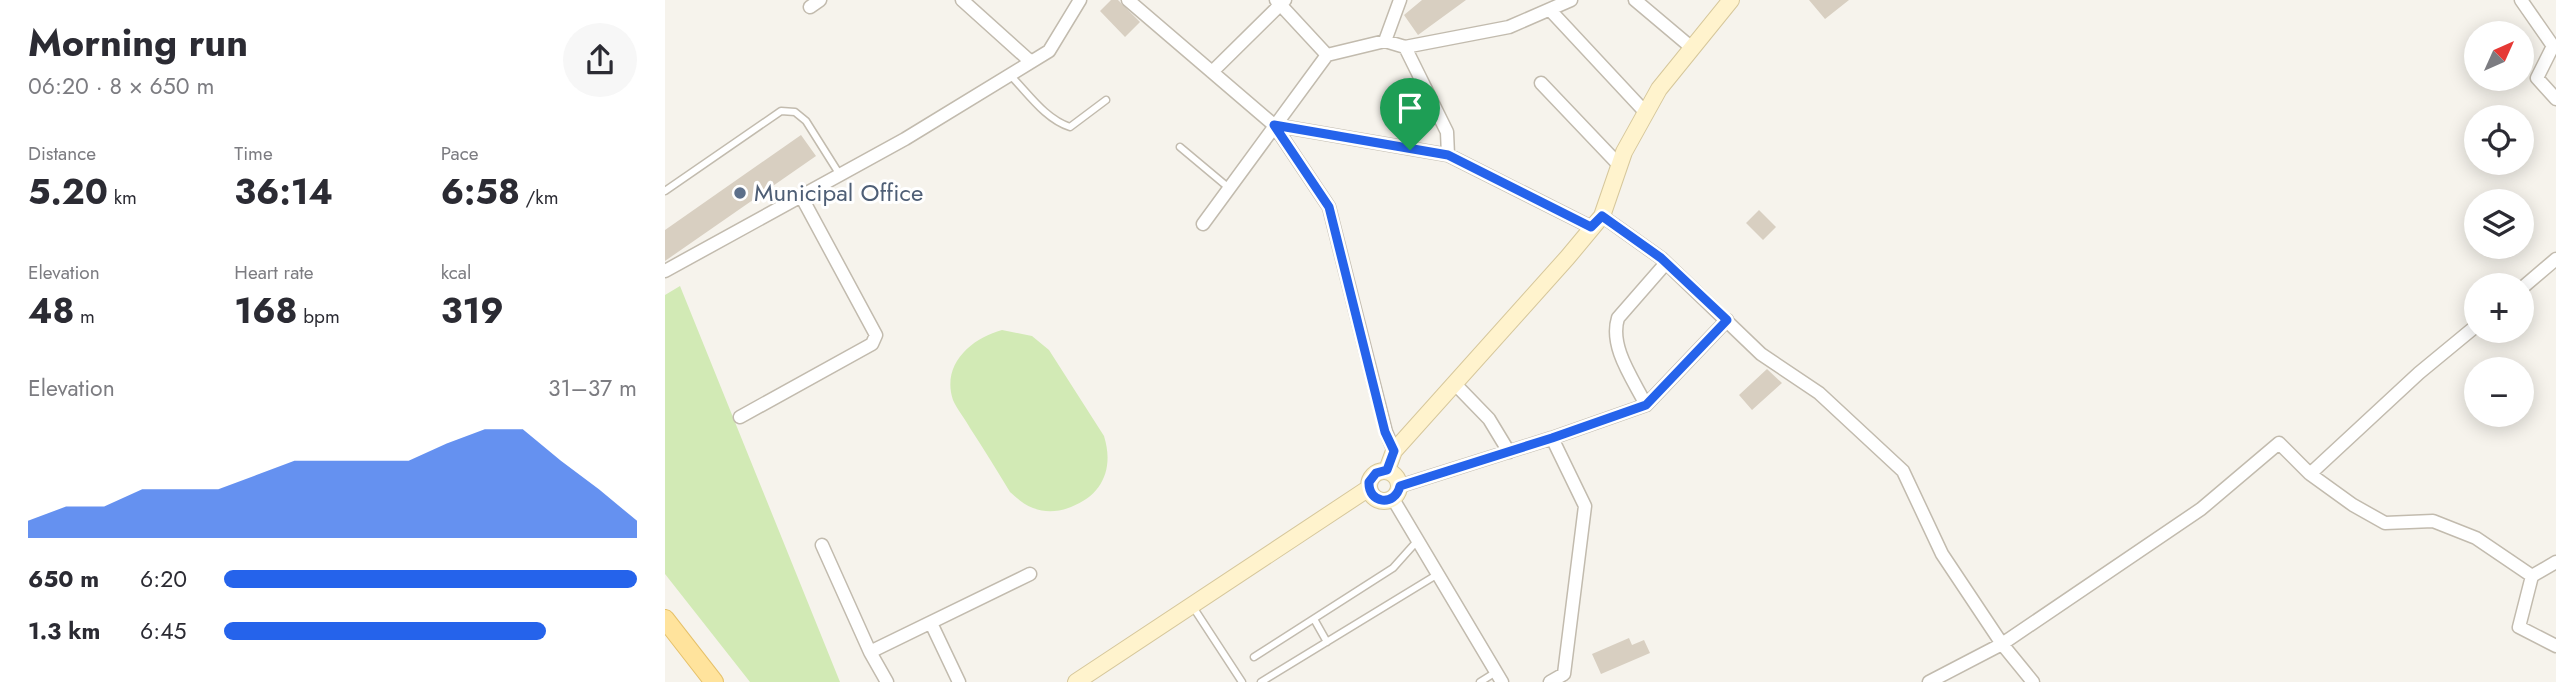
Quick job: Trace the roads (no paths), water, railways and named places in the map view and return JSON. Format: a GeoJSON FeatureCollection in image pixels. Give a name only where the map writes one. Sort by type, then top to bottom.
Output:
{"type":"FeatureCollection","features":[{"type":"Feature","properties":{"kind":"main road"},"geometry":{"type":"LineString","coordinates":[[1387,470],[1394,451],[1596,222],[1624,152],[1659,89],[1731,0]]}},
{"type":"Feature","properties":{"kind":"main road"},"geometry":{"type":"LineString","coordinates":[[1381,470],[1387,470],[1399,479],[1397,492],[1386,501],[1378,500],[1369,488],[1371,477],[1381,470]]}},
{"type":"Feature","properties":{"kind":"main road"},"geometry":{"type":"LineString","coordinates":[[1076,682],[1369,488]]}},
{"type":"Feature","properties":{"kind":"main road"},"geometry":{"type":"LineString","coordinates":[[665,619],[715,682]]}},
{"type":"Feature","properties":{"kind":"street"},"geometry":{"type":"LineString","coordinates":[[962,0],[1031,62]]}},
{"type":"Feature","properties":{"kind":"street"},"geometry":{"type":"LineString","coordinates":[[665,271],[905,139],[1049,51],[1080,0]]}},
{"type":"Feature","properties":{"kind":"street"},"geometry":{"type":"LineString","coordinates":[[1128,0],[1274,125],[1329,207],[1385,432],[1394,451]]}},
{"type":"Feature","properties":{"kind":"street"},"geometry":{"type":"LineString","coordinates":[[1385,41],[1400,0]]}},
{"type":"Feature","properties":{"kind":"street"},"geometry":{"type":"LineString","coordinates":[[1203,224],[1327,55],[1385,41],[1405,47],[1509,27],[1571,0]]}},
{"type":"Feature","properties":{"kind":"street"},"geometry":{"type":"LineString","coordinates":[[1635,0],[1692,48]]}},
{"type":"Feature","properties":{"kind":"street"},"geometry":{"type":"LineString","coordinates":[[2521,0],[2554,46],[2537,78],[2556,99]]}},
{"type":"Feature","properties":{"kind":"street"},"geometry":{"type":"LineString","coordinates":[[1212,72],[1280,1],[1327,55]]}},
{"type":"Feature","properties":{"kind":"street"},"geometry":{"type":"LineString","coordinates":[[1550,10],[1646,113]]}},
{"type":"Feature","properties":{"kind":"street"},"geometry":{"type":"LineString","coordinates":[[1405,47],[1447,132],[1448,155]]}},
{"type":"Feature","properties":{"kind":"street"},"geometry":{"type":"LineString","coordinates":[[1541,83],[1620,166]]}},
{"type":"Feature","properties":{"kind":"street"},"geometry":{"type":"LineString","coordinates":[[1274,125],[1448,155],[1596,222],[1666,263],[1761,354],[1819,393],[1903,471],[1942,554],[2002,644],[2033,682]]}},
{"type":"Feature","properties":{"kind":"street"},"geometry":{"type":"LineString","coordinates":[[740,417],[872,344],[875,339],[876,335],[801,196]]}},
{"type":"Feature","properties":{"kind":"street"},"geometry":{"type":"LineString","coordinates":[[2534,278],[2556,260]]}},
{"type":"Feature","properties":{"kind":"street"},"geometry":{"type":"LineString","coordinates":[[1646,405],[1617,345],[1615,328],[1618,318],[1666,263]]}},
{"type":"Feature","properties":{"kind":"street"},"geometry":{"type":"LineString","coordinates":[[1499,677],[1418,540],[1397,492],[1646,405],[1727,320]]}},
{"type":"Feature","properties":{"kind":"street"},"geometry":{"type":"LineString","coordinates":[[2310,474],[2419,373],[2464,336]]}},
{"type":"Feature","properties":{"kind":"street"},"geometry":{"type":"LineString","coordinates":[[1455,384],[1489,419],[1509,452]]}},
{"type":"Feature","properties":{"kind":"street"},"geometry":{"type":"LineString","coordinates":[[1550,682],[1564,674],[1585,506],[1552,438]]}},
{"type":"Feature","properties":{"kind":"street"},"geometry":{"type":"LineString","coordinates":[[1929,682],[2002,644],[2201,509],[2279,443],[2310,474],[2353,505],[2385,523],[2433,521],[2476,538],[2532,576]]}},
{"type":"Feature","properties":{"kind":"street"},"geometry":{"type":"LineString","coordinates":[[822,545],[870,652],[887,682]]}},
{"type":"Feature","properties":{"kind":"street"},"geometry":{"type":"LineString","coordinates":[[2556,562],[2532,576],[2519,627],[2556,646]]}},
{"type":"Feature","properties":{"kind":"street"},"geometry":{"type":"LineString","coordinates":[[870,652],[1030,574]]}},
{"type":"Feature","properties":{"kind":"street"},"geometry":{"type":"LineString","coordinates":[[931,624],[959,682]]}},
{"type":"Feature","properties":{"kind":"lane"},"geometry":{"type":"LineString","coordinates":[[1010,75],[1058,124],[1070,127],[1105,100]]}},
{"type":"Feature","properties":{"kind":"lane"},"geometry":{"type":"LineString","coordinates":[[665,191],[781,111],[795,112],[806,121],[840,175]]}},
{"type":"Feature","properties":{"kind":"lane"},"geometry":{"type":"LineString","coordinates":[[1180,147],[1229,188]]}},
{"type":"Feature","properties":{"kind":"lane"},"geometry":{"type":"LineString","coordinates":[[1254,657],[1393,568],[1418,540]]}},
{"type":"Feature","properties":{"kind":"lane"},"geometry":{"type":"LineString","coordinates":[[1261,682],[1438,574]]}},
{"type":"Feature","properties":{"kind":"lane"},"geometry":{"type":"LineString","coordinates":[[1192,605],[1242,682]]}},
{"type":"Feature","properties":{"kind":"lane"},"geometry":{"type":"LineString","coordinates":[[1314,619],[1327,642]]}},
{"type":"Feature","properties":{"kind":"lane"},"geometry":{"type":"LineString","coordinates":[[1480,682],[1499,677]]}},
{"type":"Feature","properties":{"kind":"place","name":"Municipal Office"},"geometry":{"type":"Point","coordinates":[740,193]}}]}
